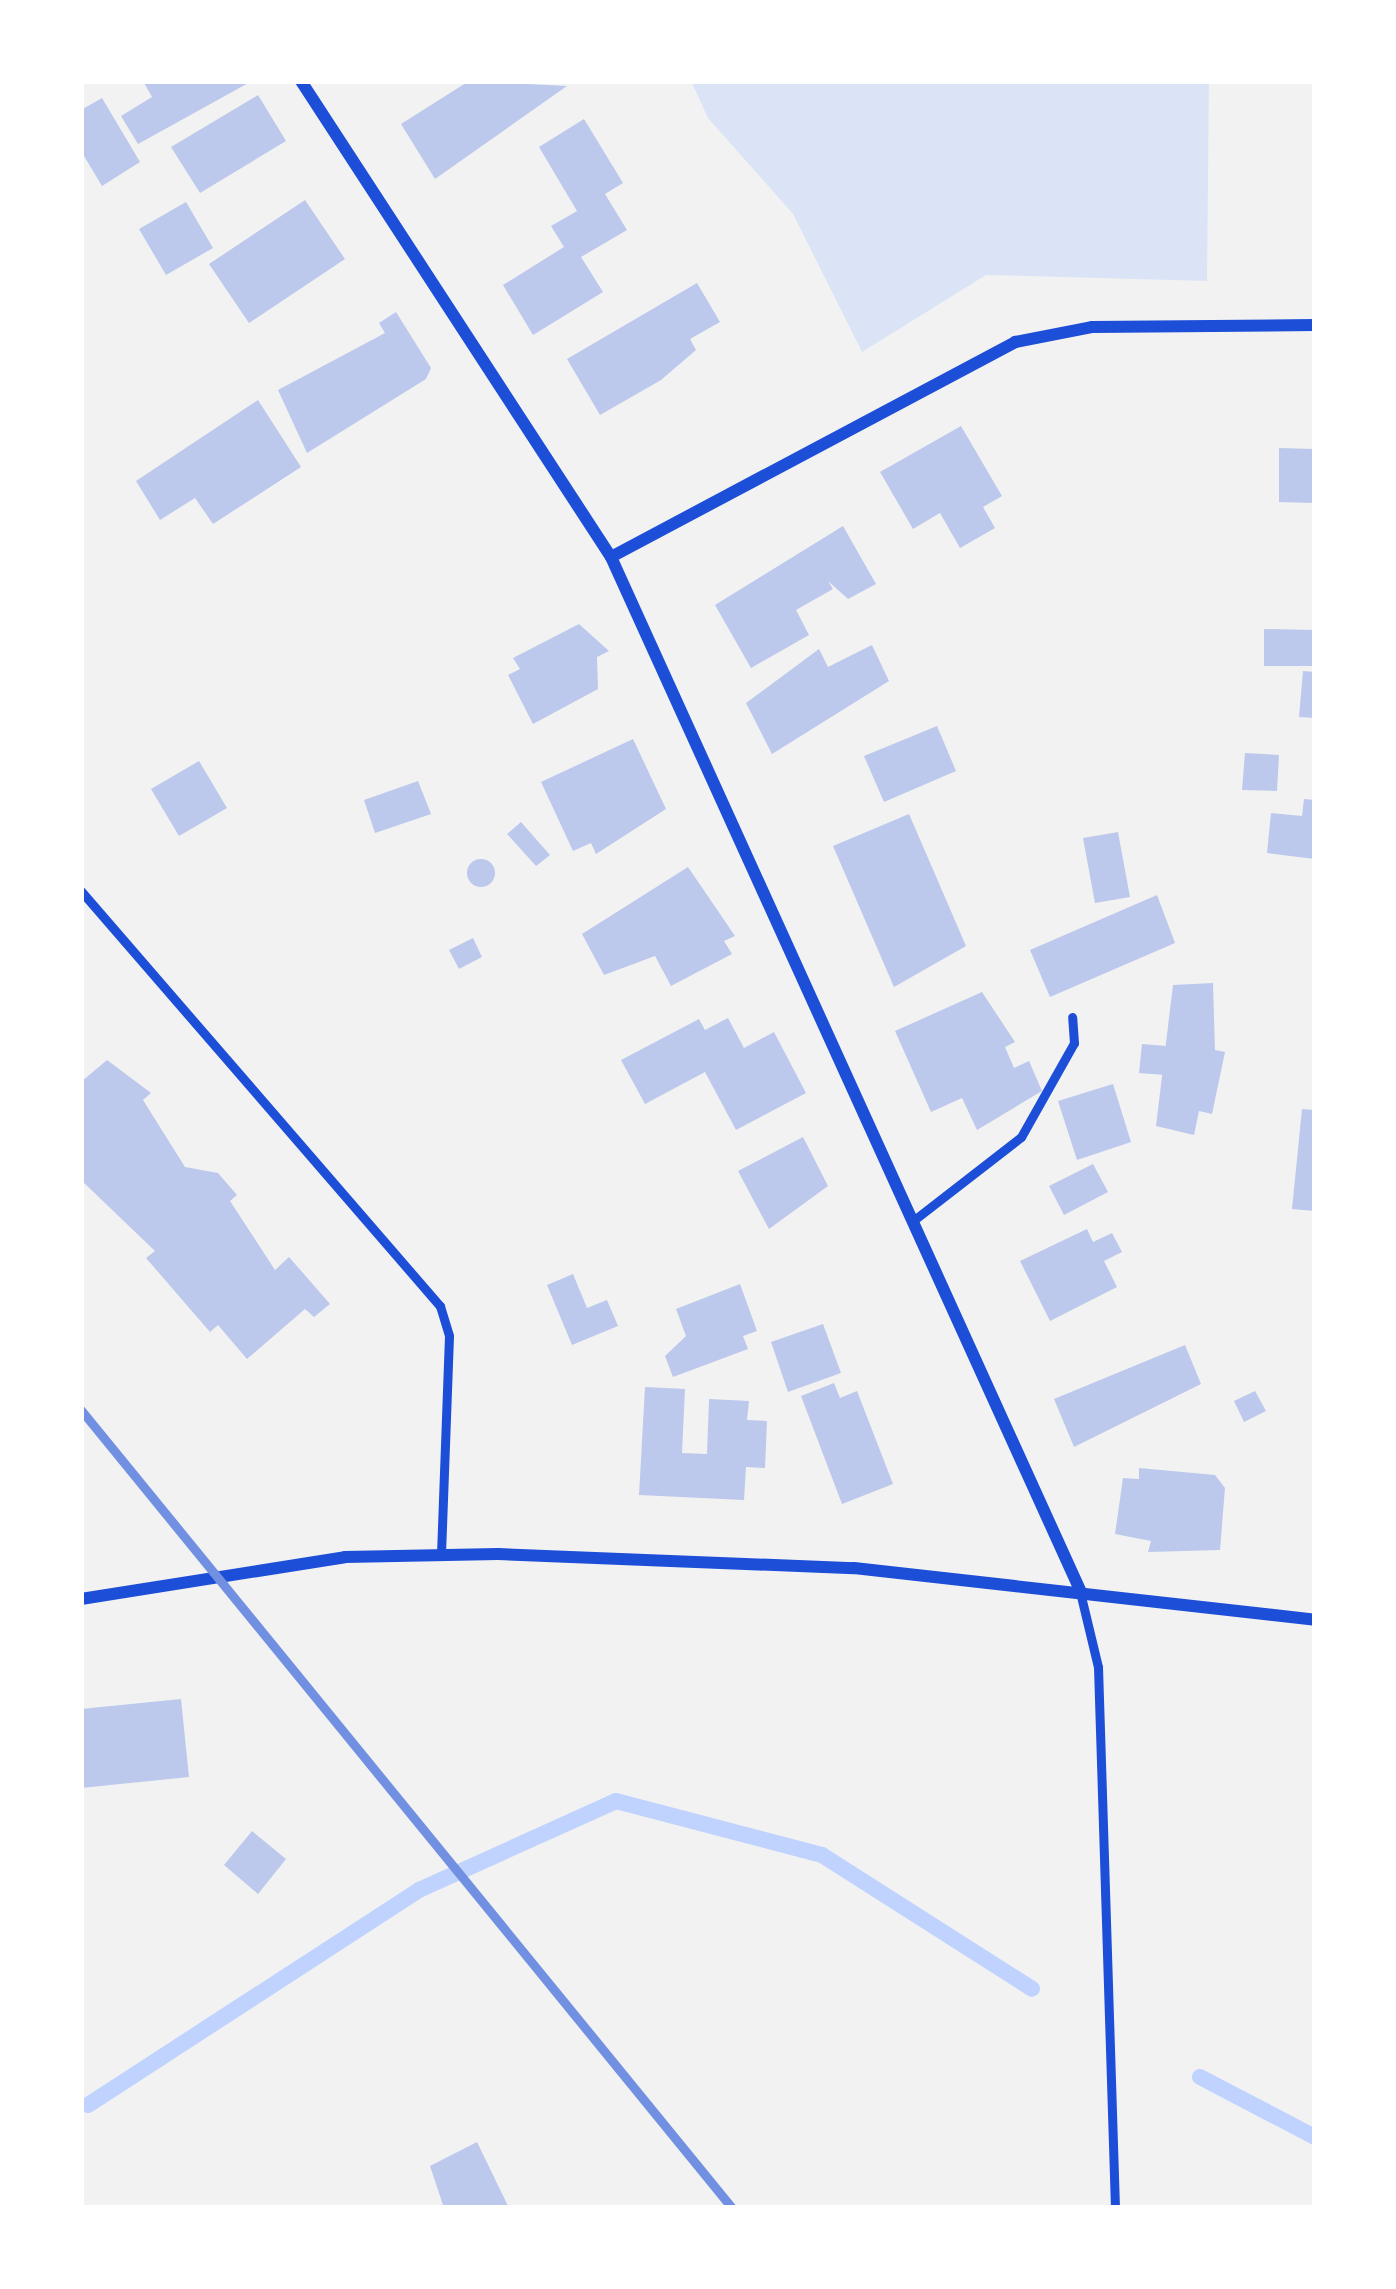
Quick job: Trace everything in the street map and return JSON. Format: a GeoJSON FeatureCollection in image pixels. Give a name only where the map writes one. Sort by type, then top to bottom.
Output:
{"type":"FeatureCollection","features":[{"type":"Feature","properties":{"kind":"street"},"geometry":{"type":"LineString","coordinates":[[301,81],[611,557],[1080,1589]]}},
{"type":"Feature","properties":{"kind":"street"},"geometry":{"type":"LineString","coordinates":[[611,557],[1015,343],[1093,327],[1315,325]]}},
{"type":"Feature","properties":{"kind":"street"},"geometry":{"type":"LineString","coordinates":[[81,1599],[345,1557],[441,1556],[854,1568],[1080,1589],[1315,1620]]}},
{"type":"Feature","properties":{"kind":"lane"},"geometry":{"type":"LineString","coordinates":[[81,891],[440,1306],[449,1336],[441,1556]]}},
{"type":"Feature","properties":{"kind":"lane"},"geometry":{"type":"LineString","coordinates":[[914,1220],[1021,1137],[1074,1043],[1072,1017]]}},
{"type":"Feature","properties":{"kind":"lane"},"geometry":{"type":"LineString","coordinates":[[1080,1589],[1098,1667],[1115,2208]]}},
{"type":"Feature","properties":{"kind":"shaded area"},"geometry":{"type":"Polygon","coordinates":[[[691,81],[1209,81],[1207,281],[986,275],[862,352],[793,214],[708,118],[691,81]]]}},
{"type":"Feature","properties":{"kind":"building"},"geometry":{"type":"Polygon","coordinates":[[[143,81],[252,81],[138,144],[121,116],[152,97],[143,81]]]}},
{"type":"Feature","properties":{"kind":"building"},"geometry":{"type":"Polygon","coordinates":[[[469,81],[567,86],[435,179],[401,124],[469,81]]]}},
{"type":"Feature","properties":{"kind":"building"},"geometry":{"type":"Polygon","coordinates":[[[258,95],[286,141],[200,193],[171,147],[258,95]]]}},
{"type":"Feature","properties":{"kind":"building"},"geometry":{"type":"Polygon","coordinates":[[[102,98],[140,162],[102,186],[81,151],[81,110],[102,98]]]}},
{"type":"Feature","properties":{"kind":"building"},"geometry":{"type":"Polygon","coordinates":[[[584,119],[623,183],[605,194],[627,230],[581,257],[603,292],[533,335],[503,285],[564,247],[551,226],[577,211],[539,147],[584,119]]]}},
{"type":"Feature","properties":{"kind":"building"},"geometry":{"type":"Polygon","coordinates":[[[305,200],[345,259],[249,323],[209,264],[305,200]]]}},
{"type":"Feature","properties":{"kind":"building"},"geometry":{"type":"Polygon","coordinates":[[[186,202],[213,248],[166,275],[139,229],[186,202]]]}},
{"type":"Feature","properties":{"kind":"building"},"geometry":{"type":"Polygon","coordinates":[[[697,283],[720,322],[690,339],[696,350],[661,380],[600,415],[567,359],[697,283]]]}},
{"type":"Feature","properties":{"kind":"building"},"geometry":{"type":"Polygon","coordinates":[[[396,312],[431,368],[426,379],[307,453],[278,390],[385,333],[379,323],[396,312]]]}},
{"type":"Feature","properties":{"kind":"building"},"geometry":{"type":"Polygon","coordinates":[[[258,400],[301,467],[213,524],[195,498],[160,520],[136,481],[258,400]]]}},
{"type":"Feature","properties":{"kind":"building"},"geometry":{"type":"Polygon","coordinates":[[[961,426],[1002,496],[983,507],[995,528],[960,548],[940,513],[913,529],[880,472],[961,426]]]}},
{"type":"Feature","properties":{"kind":"building"},"geometry":{"type":"Polygon","coordinates":[[[1279,448],[1315,449],[1315,503],[1279,502],[1279,448]]]}},
{"type":"Feature","properties":{"kind":"building"},"geometry":{"type":"Polygon","coordinates":[[[843,526],[876,584],[848,599],[828,581],[833,589],[796,610],[809,635],[751,668],[715,605],[843,526]]]}},
{"type":"Feature","properties":{"kind":"building"},"geometry":{"type":"Polygon","coordinates":[[[579,624],[609,651],[597,657],[598,689],[533,724],[508,675],[520,669],[513,658],[579,624]]]}},
{"type":"Feature","properties":{"kind":"building"},"geometry":{"type":"Polygon","coordinates":[[[1264,629],[1315,630],[1315,666],[1264,666],[1264,629]]]}},
{"type":"Feature","properties":{"kind":"building"},"geometry":{"type":"Polygon","coordinates":[[[872,645],[889,681],[772,754],[746,703],[819,649],[828,667],[872,645]]]}},
{"type":"Feature","properties":{"kind":"building"},"geometry":{"type":"Polygon","coordinates":[[[1303,671],[1315,672],[1315,718],[1299,717],[1303,671]]]}},
{"type":"Feature","properties":{"kind":"building"},"geometry":{"type":"Polygon","coordinates":[[[937,726],[956,771],[884,802],[864,756],[937,726]]]}},
{"type":"Feature","properties":{"kind":"building"},"geometry":{"type":"Polygon","coordinates":[[[633,739],[666,809],[596,854],[591,843],[573,851],[541,782],[633,739]]]}},
{"type":"Feature","properties":{"kind":"building"},"geometry":{"type":"Polygon","coordinates":[[[1245,753],[1279,755],[1277,791],[1242,790],[1245,753]]]}},
{"type":"Feature","properties":{"kind":"building"},"geometry":{"type":"Polygon","coordinates":[[[199,761],[227,808],[179,836],[151,789],[199,761]]]}},
{"type":"Feature","properties":{"kind":"building"},"geometry":{"type":"Polygon","coordinates":[[[418,781],[431,814],[375,833],[364,800],[418,781]]]}},
{"type":"Feature","properties":{"kind":"building"},"geometry":{"type":"Polygon","coordinates":[[[1304,799],[1315,800],[1315,859],[1267,853],[1271,813],[1302,816],[1304,799]]]}},
{"type":"Feature","properties":{"kind":"building"},"geometry":{"type":"Polygon","coordinates":[[[909,814],[966,946],[894,987],[833,846],[909,814]]]}},
{"type":"Feature","properties":{"kind":"building"},"geometry":{"type":"Polygon","coordinates":[[[521,822],[550,855],[536,866],[507,834],[521,822]]]}},
{"type":"Feature","properties":{"kind":"building"},"geometry":{"type":"Polygon","coordinates":[[[1118,832],[1130,897],[1095,903],[1083,838],[1118,832]]]}},
{"type":"Feature","properties":{"kind":"building"},"geometry":{"type":"Polygon","coordinates":[[[481,859],[491,863],[495,873],[491,883],[481,887],[471,883],[467,873],[471,863],[481,859]]]}},
{"type":"Feature","properties":{"kind":"building"},"geometry":{"type":"Polygon","coordinates":[[[688,867],[735,936],[724,941],[732,954],[671,986],[655,956],[604,975],[582,934],[688,867]]]}},
{"type":"Feature","properties":{"kind":"building"},"geometry":{"type":"Polygon","coordinates":[[[1157,895],[1175,943],[1050,997],[1030,950],[1157,895]]]}},
{"type":"Feature","properties":{"kind":"building"},"geometry":{"type":"Polygon","coordinates":[[[473,938],[482,957],[459,969],[449,950],[473,938]]]}},
{"type":"Feature","properties":{"kind":"building"},"geometry":{"type":"Polygon","coordinates":[[[1213,983],[1215,1050],[1225,1052],[1212,1114],[1199,1111],[1194,1135],[1156,1126],[1173,985],[1213,983]]]}},
{"type":"Feature","properties":{"kind":"building"},"geometry":{"type":"Polygon","coordinates":[[[982,992],[1015,1042],[1005,1047],[1014,1068],[1029,1061],[1042,1091],[977,1130],[962,1098],[931,1112],[895,1031],[982,992]]]}},
{"type":"Feature","properties":{"kind":"building"},"geometry":{"type":"Polygon","coordinates":[[[728,1018],[744,1048],[774,1032],[806,1093],[736,1130],[705,1072],[645,1104],[621,1060],[699,1019],[705,1030],[728,1018]]]}},
{"type":"Feature","properties":{"kind":"building"},"geometry":{"type":"Polygon","coordinates":[[[1142,1044],[1166,1046],[1165,1075],[1139,1073],[1142,1044]]]}},
{"type":"Feature","properties":{"kind":"building"},"geometry":{"type":"Polygon","coordinates":[[[107,1060],[151,1093],[143,1100],[185,1167],[218,1173],[237,1195],[230,1201],[275,1270],[289,1257],[330,1304],[314,1317],[305,1309],[247,1359],[218,1325],[210,1332],[146,1258],[155,1251],[81,1180],[81,1082],[107,1060]]]}},
{"type":"Feature","properties":{"kind":"building"},"geometry":{"type":"Polygon","coordinates":[[[1113,1084],[1131,1142],[1077,1160],[1058,1101],[1113,1084]]]}},
{"type":"Feature","properties":{"kind":"building"},"geometry":{"type":"Polygon","coordinates":[[[1302,1109],[1315,1110],[1315,1211],[1292,1209],[1302,1109]]]}},
{"type":"Feature","properties":{"kind":"building"},"geometry":{"type":"Polygon","coordinates":[[[803,1137],[828,1186],[769,1229],[738,1171],[803,1137]]]}},
{"type":"Feature","properties":{"kind":"building"},"geometry":{"type":"Polygon","coordinates":[[[1093,1164],[1108,1192],[1064,1215],[1049,1186],[1093,1164]]]}},
{"type":"Feature","properties":{"kind":"building"},"geometry":{"type":"Polygon","coordinates":[[[1087,1229],[1093,1242],[1112,1233],[1122,1252],[1104,1261],[1117,1287],[1050,1321],[1020,1261],[1087,1229]]]}},
{"type":"Feature","properties":{"kind":"building"},"geometry":{"type":"Polygon","coordinates":[[[573,1274],[587,1308],[607,1300],[618,1326],[572,1345],[547,1285],[573,1274]]]}},
{"type":"Feature","properties":{"kind":"building"},"geometry":{"type":"Polygon","coordinates":[[[740,1284],[757,1331],[743,1336],[748,1349],[673,1377],[665,1356],[686,1336],[676,1309],[740,1284]]]}},
{"type":"Feature","properties":{"kind":"building"},"geometry":{"type":"Polygon","coordinates":[[[823,1324],[841,1373],[788,1392],[771,1342],[823,1324]]]}},
{"type":"Feature","properties":{"kind":"building"},"geometry":{"type":"Polygon","coordinates":[[[1185,1345],[1201,1384],[1074,1447],[1054,1399],[1185,1345]]]}},
{"type":"Feature","properties":{"kind":"building"},"geometry":{"type":"Polygon","coordinates":[[[834,1383],[840,1398],[857,1391],[893,1484],[842,1504],[801,1396],[834,1383]]]}},
{"type":"Feature","properties":{"kind":"building"},"geometry":{"type":"Polygon","coordinates":[[[645,1387],[685,1389],[682,1453],[707,1454],[709,1399],[749,1401],[747,1420],[767,1421],[765,1468],[746,1467],[744,1500],[639,1495],[645,1387]]]}},
{"type":"Feature","properties":{"kind":"building"},"geometry":{"type":"Polygon","coordinates":[[[1255,1391],[1266,1411],[1244,1422],[1234,1401],[1255,1391]]]}},
{"type":"Feature","properties":{"kind":"building"},"geometry":{"type":"Polygon","coordinates":[[[1139,1468],[1215,1475],[1225,1488],[1220,1550],[1148,1552],[1151,1541],[1115,1534],[1123,1478],[1139,1479],[1139,1468]]]}},
{"type":"Feature","properties":{"kind":"building"},"geometry":{"type":"Polygon","coordinates":[[[181,1699],[189,1777],[81,1788],[81,1709],[181,1699]]]}},
{"type":"Feature","properties":{"kind":"building"},"geometry":{"type":"Polygon","coordinates":[[[252,1831],[286,1859],[258,1894],[224,1865],[252,1831]]]}},
{"type":"Feature","properties":{"kind":"building"},"geometry":{"type":"Polygon","coordinates":[[[477,2142],[509,2208],[444,2208],[430,2166],[477,2142]]]}},
{"type":"Feature","properties":{"kind":"waterway"},"geometry":{"type":"LineString","coordinates":[[88,2105],[419,1890],[616,1801],[822,1855],[1032,1989]]}},
{"type":"Feature","properties":{"kind":"waterway"},"geometry":{"type":"LineString","coordinates":[[1200,2077],[1315,2137]]}},
{"type":"Feature","properties":{"kind":"railway"},"geometry":{"type":"LineString","coordinates":[[81,1410],[732,2208]]}}]}
